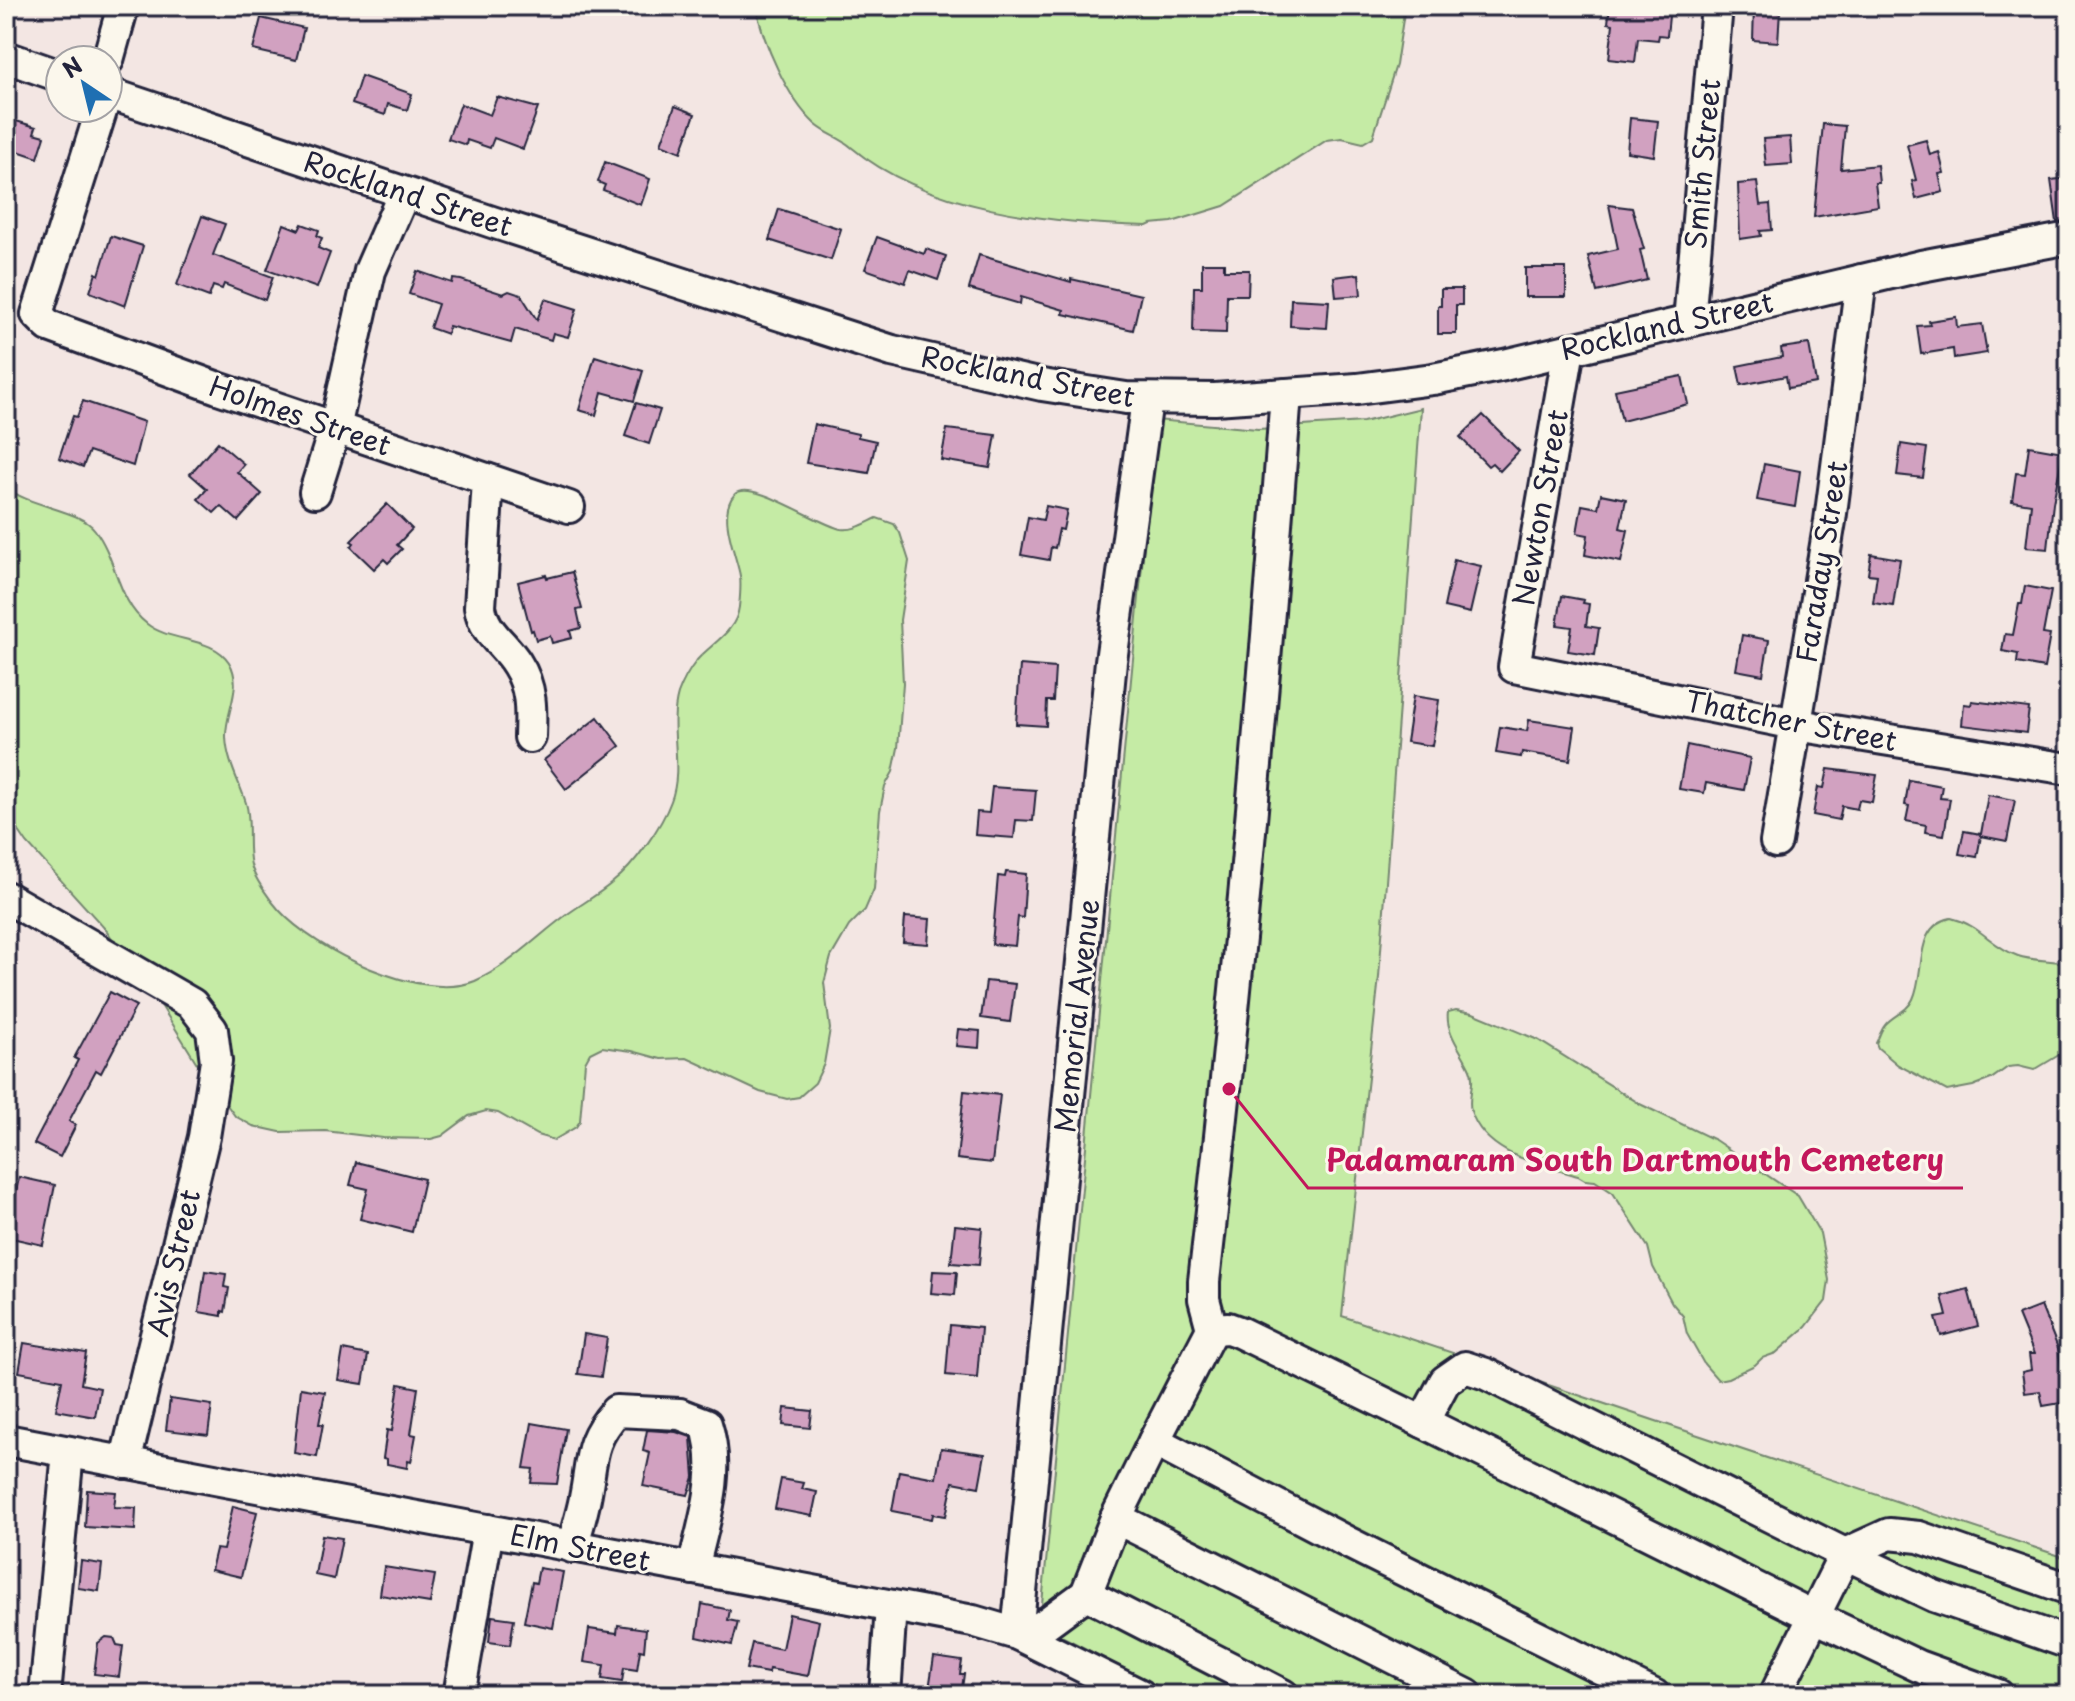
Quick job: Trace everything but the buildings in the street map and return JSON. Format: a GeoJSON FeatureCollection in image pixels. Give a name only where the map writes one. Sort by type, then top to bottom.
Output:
{"type":"FeatureCollection","features":[{"type":"Feature","properties":{"kind":"street"},"geometry":{"type":"LineString","coordinates":[[112,44],[123,6]]}},
{"type":"Feature","properties":{"kind":"street","name":"Smith Street"},"geometry":{"type":"LineString","coordinates":[[1689,321],[1717,6]]}},
{"type":"Feature","properties":{"kind":"street"},"geometry":{"type":"LineString","coordinates":[[6,57],[44,70]]}},
{"type":"Feature","properties":{"kind":"street","name":"Rockland Street"},"geometry":{"type":"LineString","coordinates":[[124,98],[892,351],[1070,391],[1147,400],[1357,389],[1433,379],[1921,266],[2069,238]]}},
{"type":"Feature","properties":{"kind":"street","name":"Holmes Street"},"geometry":{"type":"LineString","coordinates":[[97,124],[37,314],[49,326],[569,507]]}},
{"type":"Feature","properties":{"kind":"street"},"geometry":{"type":"LineString","coordinates":[[315,492],[335,428],[370,271],[404,193]]}},
{"type":"Feature","properties":{"kind":"street","name":"Faraday Street"},"geometry":{"type":"LineString","coordinates":[[1776,842],[1830,521],[1861,280]]}},
{"type":"Feature","properties":{"kind":"street","name":"Newton Street"},"geometry":{"type":"LineString","coordinates":[[1514,667],[1569,349]]}},
{"type":"Feature","properties":{"kind":"street"},"geometry":{"type":"LineString","coordinates":[[1017,1634],[1041,1627],[1086,1594],[1116,1518],[1212,1329],[1204,1299],[1204,1281],[1222,1132],[1250,832],[1286,394]]}},
{"type":"Feature","properties":{"kind":"street","name":"Memorial Avenue"},"geometry":{"type":"LineString","coordinates":[[1017,1634],[1111,661],[1147,400]]}},
{"type":"Feature","properties":{"kind":"street"},"geometry":{"type":"LineString","coordinates":[[488,480],[480,607],[482,622],[517,663],[527,686],[532,702],[530,737]]}},
{"type":"Feature","properties":{"kind":"street","name":"Thatcher Street"},"geometry":{"type":"LineString","coordinates":[[1514,667],[1797,724],[2069,767]]}},
{"type":"Feature","properties":{"kind":"street","name":"Avis Street"},"geometry":{"type":"LineString","coordinates":[[6,897],[192,1004],[212,1030],[216,1061],[204,1137],[125,1463]]}},
{"type":"Feature","properties":{"kind":"street"},"geometry":{"type":"LineString","coordinates":[[1212,1329],[1228,1328],[1239,1332],[1815,1617],[1918,1666],[1998,1695]]}},
{"type":"Feature","properties":{"kind":"street"},"geometry":{"type":"LineString","coordinates":[[1423,1422],[1445,1381],[1465,1367],[1486,1374],[1934,1596],[2069,1643]]}},
{"type":"Feature","properties":{"kind":"street"},"geometry":{"type":"LineString","coordinates":[[572,1547],[585,1497],[590,1455],[601,1428],[616,1411],[680,1414],[706,1424],[712,1443],[714,1476],[693,1569]]}},
{"type":"Feature","properties":{"kind":"street","name":"Elm Street"},"geometry":{"type":"LineString","coordinates":[[6,1440],[973,1621],[1017,1634],[1140,1695]]}},
{"type":"Feature","properties":{"kind":"street"},"geometry":{"type":"LineString","coordinates":[[1154,1441],[1347,1542],[1654,1695]]}},
{"type":"Feature","properties":{"kind":"street"},"geometry":{"type":"LineString","coordinates":[[45,1695],[68,1452]]}},
{"type":"Feature","properties":{"kind":"street"},"geometry":{"type":"LineString","coordinates":[[1116,1518],[1467,1695]]}},
{"type":"Feature","properties":{"kind":"street"},"geometry":{"type":"LineString","coordinates":[[459,1695],[488,1530]]}},
{"type":"Feature","properties":{"kind":"street"},"geometry":{"type":"LineString","coordinates":[[1775,1695],[1845,1554],[1889,1534],[1919,1537],[2069,1589]]}},
{"type":"Feature","properties":{"kind":"street"},"geometry":{"type":"LineString","coordinates":[[1086,1594],[1283,1695]]}},
{"type":"Feature","properties":{"kind":"street"},"geometry":{"type":"LineString","coordinates":[[885,1695],[891,1606]]}},
{"type":"Feature","properties":{"kind":"green space"},"geometry":{"type":"Polygon","coordinates":[[[756,6],[1405,6],[1396,65],[1373,137],[1363,143],[1342,138],[1327,140],[1224,206],[1172,222],[1147,226],[1032,217],[992,209],[916,186],[882,169],[819,127],[805,113],[778,69],[756,6]]]}},
{"type":"Feature","properties":{"kind":"green space"},"geometry":{"type":"Polygon","coordinates":[[[1421,408],[1379,977],[1342,1316],[2069,1559],[2069,1695],[1175,1695],[1040,1625],[1156,420],[1258,429],[1363,422],[1421,408]]]}},
{"type":"Feature","properties":{"kind":"green space"},"geometry":{"type":"Polygon","coordinates":[[[6,487],[15,494],[87,523],[102,541],[123,592],[137,615],[157,630],[212,648],[229,662],[235,681],[226,728],[229,755],[248,811],[253,870],[279,910],[317,941],[343,956],[399,979],[427,985],[453,986],[475,981],[501,967],[621,875],[661,822],[675,788],[675,707],[678,694],[697,660],[737,616],[740,576],[727,523],[727,512],[735,494],[755,492],[841,529],[855,528],[877,518],[894,524],[909,561],[900,620],[903,683],[898,748],[880,811],[874,889],[865,910],[849,926],[831,957],[824,983],[830,1029],[824,1064],[815,1083],[799,1097],[787,1099],[760,1092],[687,1058],[661,1059],[602,1047],[590,1053],[585,1062],[580,1121],[576,1127],[554,1140],[537,1135],[498,1113],[486,1111],[469,1116],[442,1136],[431,1139],[383,1138],[325,1131],[280,1132],[253,1126],[235,1116],[198,1065],[149,986],[136,974],[107,931],[27,843],[6,812],[6,487]]]}},
{"type":"Feature","properties":{"kind":"green space"},"geometry":{"type":"Polygon","coordinates":[[[1951,918],[1970,925],[2018,956],[2069,964],[2069,1049],[2034,1070],[2008,1067],[1991,1079],[1947,1091],[1898,1065],[1878,1048],[1876,1043],[1884,1027],[1913,999],[1923,951],[1931,930],[1951,918]]]}},
{"type":"Feature","properties":{"kind":"green space"},"geometry":{"type":"Polygon","coordinates":[[[1448,1012],[1473,1013],[1538,1040],[1642,1105],[1715,1140],[1798,1196],[1820,1233],[1829,1280],[1826,1301],[1806,1327],[1776,1353],[1728,1378],[1718,1380],[1704,1364],[1687,1334],[1683,1316],[1672,1303],[1653,1267],[1648,1247],[1613,1193],[1595,1181],[1515,1156],[1488,1138],[1478,1126],[1470,1106],[1472,1074],[1449,1027],[1448,1012]]]}},
{"type":"Feature","properties":{"kind":"place","name":"Padamaram South Dartmouth Cemetery"},"geometry":{"type":"Point","coordinates":[1229,1089]}}]}
